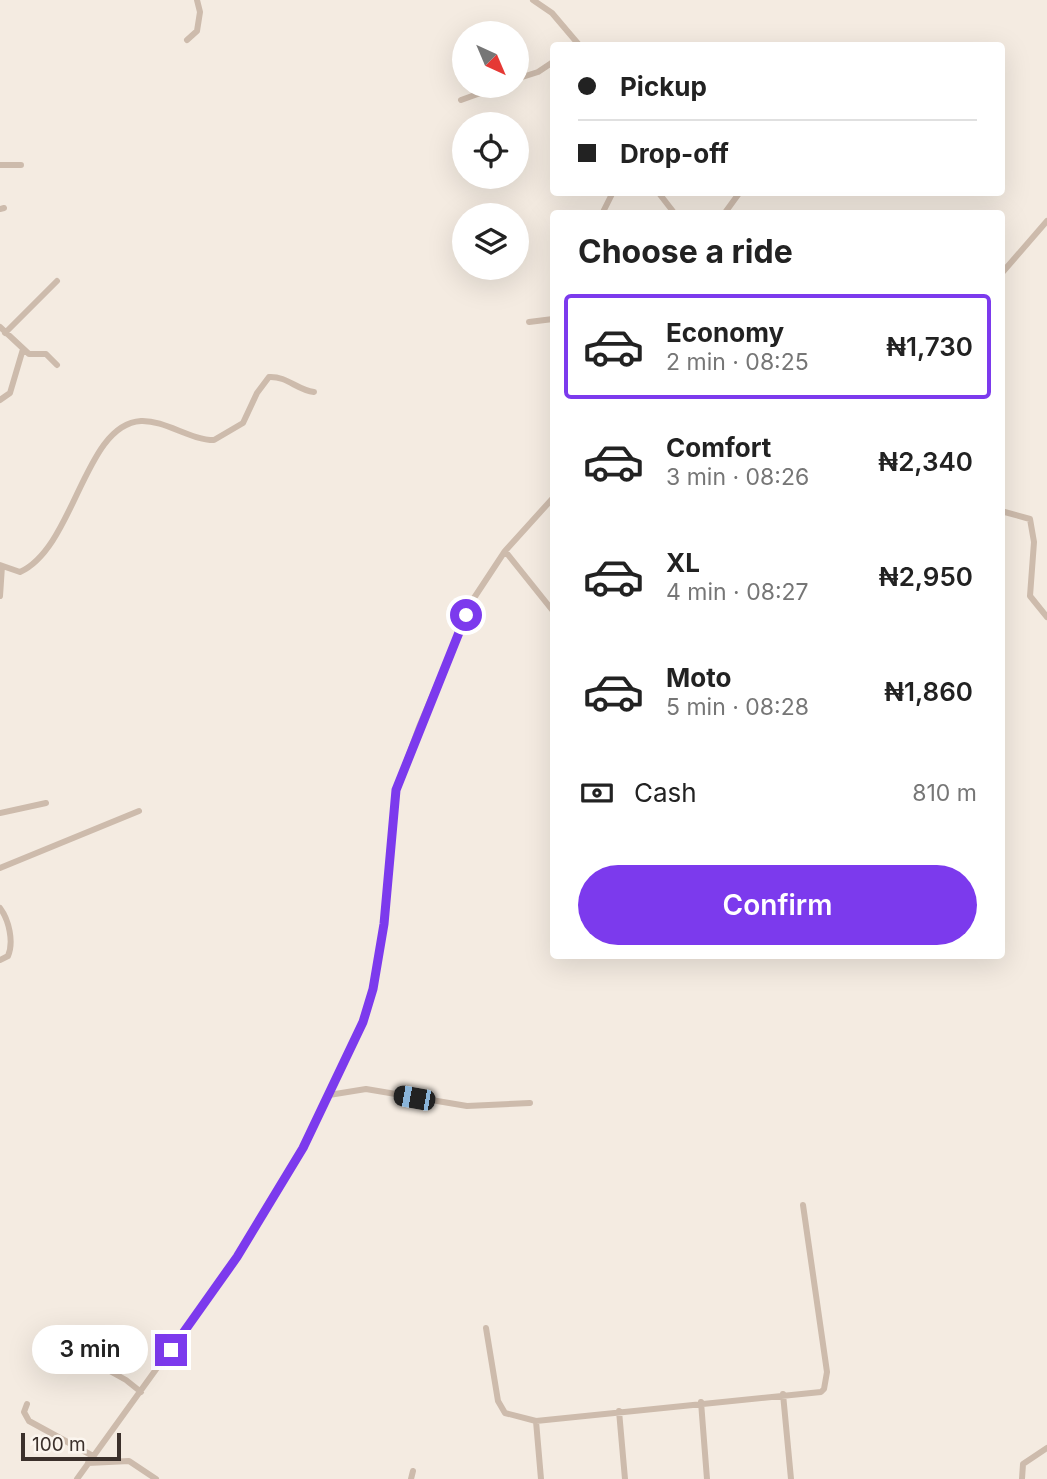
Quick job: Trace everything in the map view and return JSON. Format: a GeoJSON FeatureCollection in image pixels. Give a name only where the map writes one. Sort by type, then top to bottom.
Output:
{"type":"FeatureCollection","features":[{"type":"Feature","properties":{"kind":"street"},"geometry":{"type":"LineString","coordinates":[[187,40],[197,31],[200,12],[197,0]]}},
{"type":"Feature","properties":{"kind":"street"},"geometry":{"type":"LineString","coordinates":[[533,0],[552,13],[577,42]]}},
{"type":"Feature","properties":{"kind":"street"},"geometry":{"type":"LineString","coordinates":[[571,42],[574,38]]}},
{"type":"Feature","properties":{"kind":"street"},"geometry":{"type":"LineString","coordinates":[[529,75],[550,64]]}},
{"type":"Feature","properties":{"kind":"street"},"geometry":{"type":"LineString","coordinates":[[461,100],[467,98]]}},
{"type":"Feature","properties":{"kind":"street"},"geometry":{"type":"LineString","coordinates":[[0,165],[21,165]]}},
{"type":"Feature","properties":{"kind":"street"},"geometry":{"type":"LineString","coordinates":[[661,196],[672,210]]}},
{"type":"Feature","properties":{"kind":"street"},"geometry":{"type":"LineString","coordinates":[[1005,269],[1047,221]]}},
{"type":"Feature","properties":{"kind":"street"},"geometry":{"type":"LineString","coordinates":[[57,281],[3,330],[29,354],[46,355],[57,365]]}},
{"type":"Feature","properties":{"kind":"street"},"geometry":{"type":"LineString","coordinates":[[529,322],[550,319]]}},
{"type":"Feature","properties":{"kind":"street"},"geometry":{"type":"LineString","coordinates":[[0,400],[10,393],[23,349]]}},
{"type":"Feature","properties":{"kind":"street"},"geometry":{"type":"LineString","coordinates":[[0,596],[1,565],[20,572],[42,558],[72,508],[98,452],[123,428],[140,421],[214,440],[243,423],[257,393],[270,377],[280,377],[303,391],[314,392]]}},
{"type":"Feature","properties":{"kind":"street"},"geometry":{"type":"LineString","coordinates":[[77,1479],[237,1257],[303,1148],[363,1022],[373,989],[384,924],[396,790],[457,632],[474,598],[505,551],[550,501]]}},
{"type":"Feature","properties":{"kind":"street"},"geometry":{"type":"LineString","coordinates":[[1005,512],[1027,516],[1032,523],[1030,596],[1047,617]]}},
{"type":"Feature","properties":{"kind":"street"},"geometry":{"type":"LineString","coordinates":[[505,551],[550,607]]}},
{"type":"Feature","properties":{"kind":"street"},"geometry":{"type":"LineString","coordinates":[[0,813],[46,803]]}},
{"type":"Feature","properties":{"kind":"street"},"geometry":{"type":"LineString","coordinates":[[0,868],[139,811]]}},
{"type":"Feature","properties":{"kind":"street"},"geometry":{"type":"LineString","coordinates":[[0,908],[8,923],[11,947],[8,956],[0,960]]}},
{"type":"Feature","properties":{"kind":"street"},"geometry":{"type":"LineString","coordinates":[[329,1094],[366,1089],[457,1105],[530,1103]]}},
{"type":"Feature","properties":{"kind":"street"},"geometry":{"type":"LineString","coordinates":[[486,1328],[498,1401],[505,1413],[536,1421],[619,1410],[821,1392],[827,1386],[803,1205]]}},
{"type":"Feature","properties":{"kind":"street"},"geometry":{"type":"LineString","coordinates":[[72,1350],[126,1380],[141,1392]]}},
{"type":"Feature","properties":{"kind":"street"},"geometry":{"type":"LineString","coordinates":[[783,1394],[791,1479]]}},
{"type":"Feature","properties":{"kind":"street"},"geometry":{"type":"LineString","coordinates":[[701,1402],[707,1479]]}},
{"type":"Feature","properties":{"kind":"street"},"geometry":{"type":"LineString","coordinates":[[27,1404],[24,1412],[29,1421],[91,1460],[129,1461],[156,1479]]}},
{"type":"Feature","properties":{"kind":"street"},"geometry":{"type":"LineString","coordinates":[[619,1410],[625,1479]]}},
{"type":"Feature","properties":{"kind":"street"},"geometry":{"type":"LineString","coordinates":[[536,1421],[541,1479]]}},
{"type":"Feature","properties":{"kind":"street"},"geometry":{"type":"LineString","coordinates":[[1022,1479],[1023,1464],[1047,1448]]}},
{"type":"Feature","properties":{"kind":"street"},"geometry":{"type":"LineString","coordinates":[[1037,1456],[1047,1458]]}},
{"type":"Feature","properties":{"kind":"street"},"geometry":{"type":"LineString","coordinates":[[411,1479],[413,1471]]}},
{"type":"Feature","properties":{"kind":"route"},"geometry":{"type":"LineString","coordinates":[[171,1350],[237,1257],[303,1148],[363,1022],[373,989],[384,924],[396,790],[466,615]]}}]}
